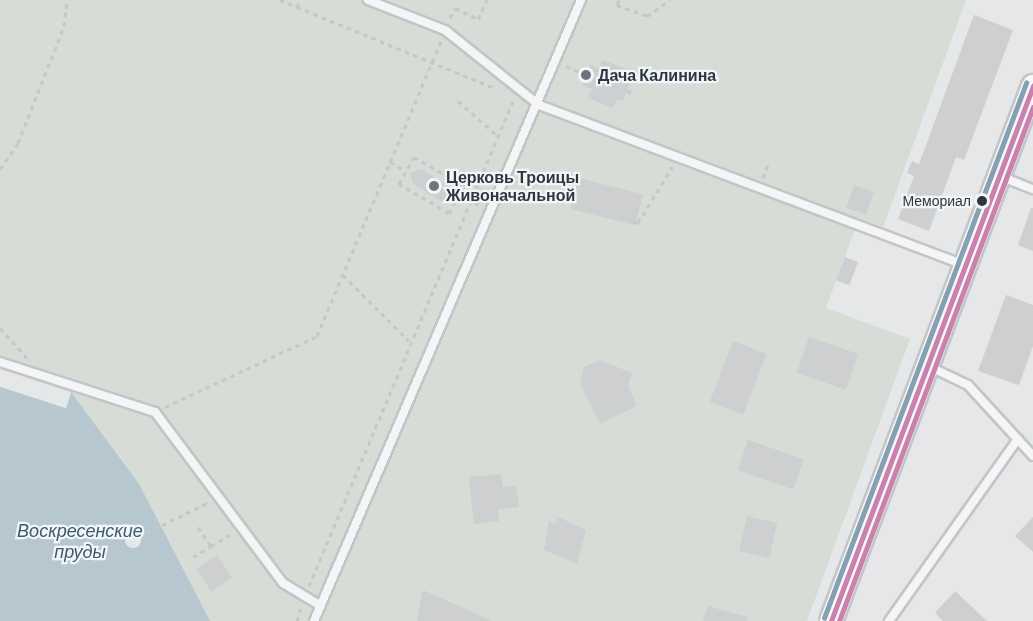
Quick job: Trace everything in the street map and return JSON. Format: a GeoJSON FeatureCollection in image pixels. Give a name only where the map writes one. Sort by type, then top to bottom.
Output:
{"type":"FeatureCollection","features":[{"type":"Feature","properties":{"kind":"main road"},"geometry":{"type":"LineString","coordinates":[[831,621],[1033,86]]}},
{"type":"Feature","properties":{"kind":"lane"},"geometry":{"type":"LineString","coordinates":[[368,0],[445,30],[539,105],[964,265]]}},
{"type":"Feature","properties":{"kind":"lane"},"geometry":{"type":"LineString","coordinates":[[314,621],[539,105],[581,0]]}},
{"type":"Feature","properties":{"kind":"lane"},"geometry":{"type":"LineString","coordinates":[[999,176],[1033,189]]}},
{"type":"Feature","properties":{"kind":"lane"},"geometry":{"type":"LineString","coordinates":[[0,362],[155,412],[283,583],[304,599],[321,606]]}},
{"type":"Feature","properties":{"kind":"lane"},"geometry":{"type":"LineString","coordinates":[[927,365],[968,385],[1033,456]]}},
{"type":"Feature","properties":{"kind":"lane"},"geometry":{"type":"LineString","coordinates":[[890,621],[1018,439]]}},
{"type":"Feature","properties":{"kind":"path"},"geometry":{"type":"LineString","coordinates":[[0,169],[18,143],[64,26],[67,0]]}},
{"type":"Feature","properties":{"kind":"path"},"geometry":{"type":"LineString","coordinates":[[280,0],[516,96],[409,341],[407,364],[304,599],[297,621]]}},
{"type":"Feature","properties":{"kind":"path"},"geometry":{"type":"LineString","coordinates":[[296,7],[302,0]]}},
{"type":"Feature","properties":{"kind":"path"},"geometry":{"type":"LineString","coordinates":[[455,8],[478,19],[487,0]]}},
{"type":"Feature","properties":{"kind":"path"},"geometry":{"type":"LineString","coordinates":[[619,0],[617,5],[647,16],[669,0]]}},
{"type":"Feature","properties":{"kind":"path"},"geometry":{"type":"LineString","coordinates":[[155,412],[317,336],[445,30]]}},
{"type":"Feature","properties":{"kind":"path"},"geometry":{"type":"LineString","coordinates":[[556,62],[586,75]]}},
{"type":"Feature","properties":{"kind":"path"},"geometry":{"type":"LineString","coordinates":[[627,91],[636,94]]}},
{"type":"Feature","properties":{"kind":"path"},"geometry":{"type":"LineString","coordinates":[[458,101],[498,136]]}},
{"type":"Feature","properties":{"kind":"path"},"geometry":{"type":"LineString","coordinates":[[414,157],[464,186],[449,213],[399,184],[406,171],[414,157]]}},
{"type":"Feature","properties":{"kind":"path"},"geometry":{"type":"LineString","coordinates":[[633,222],[638,223],[675,157]]}},
{"type":"Feature","properties":{"kind":"path"},"geometry":{"type":"LineString","coordinates":[[390,162],[406,171]]}},
{"type":"Feature","properties":{"kind":"path"},"geometry":{"type":"LineString","coordinates":[[457,198],[494,208]]}},
{"type":"Feature","properties":{"kind":"path"},"geometry":{"type":"LineString","coordinates":[[343,274],[409,341]]}},
{"type":"Feature","properties":{"kind":"path"},"geometry":{"type":"LineString","coordinates":[[0,328],[41,375]]}},
{"type":"Feature","properties":{"kind":"path"},"geometry":{"type":"LineString","coordinates":[[138,537],[219,496]]}},
{"type":"Feature","properties":{"kind":"path"},"geometry":{"type":"LineString","coordinates":[[198,527],[211,546]]}},
{"type":"Feature","properties":{"kind":"path"},"geometry":{"type":"LineString","coordinates":[[193,558],[242,527]]}},
{"type":"Feature","properties":{"kind":"shaded area"},"geometry":{"type":"Polygon","coordinates":[[[0,0],[966,0],[883,227],[859,218],[826,308],[910,339],[807,621],[0,621],[0,0]]]}},
{"type":"Feature","properties":{"kind":"water","name":"Воскресенские пруды"},"geometry":{"type":"Polygon","coordinates":[[[0,370],[71,392],[139,484],[210,621],[0,621],[0,370]]]}},
{"type":"Feature","properties":{"kind":"pier"},"geometry":{"type":"Polygon","coordinates":[[[0,369],[71,392],[66,408],[0,387],[0,369]]]}},
{"type":"Feature","properties":{"kind":"pier"},"geometry":{"type":"Polygon","coordinates":[[[130,532],[136,532],[141,540],[139,546],[130,548],[125,543],[125,537],[130,532]]]}},
{"type":"Feature","properties":{"kind":"building"},"geometry":{"type":"Polygon","coordinates":[[[974,15],[1013,30],[964,160],[956,157],[929,231],[898,219],[914,176],[907,173],[912,161],[919,164],[974,15]]]}},
{"type":"Feature","properties":{"kind":"building"},"geometry":{"type":"Polygon","coordinates":[[[602,60],[627,69],[624,77],[631,80],[623,101],[617,99],[613,108],[588,98],[592,89],[582,85],[590,65],[599,68],[602,60]]]}},
{"type":"Feature","properties":{"kind":"building","name":"Церковь Троицы Живоначальной"},"geometry":{"type":"Polygon","coordinates":[[[421,169],[455,189],[446,204],[413,184],[410,173],[421,169]]]}},
{"type":"Feature","properties":{"kind":"building"},"geometry":{"type":"Polygon","coordinates":[[[578,178],[643,194],[635,225],[570,209],[578,178]]]}},
{"type":"Feature","properties":{"kind":"building"},"geometry":{"type":"Polygon","coordinates":[[[854,185],[874,192],[866,215],[846,208],[854,185]]]}},
{"type":"Feature","properties":{"kind":"building"},"geometry":{"type":"Polygon","coordinates":[[[1031,208],[1033,208],[1033,251],[1018,245],[1031,208]]]}},
{"type":"Feature","properties":{"kind":"building"},"geometry":{"type":"Polygon","coordinates":[[[845,257],[858,262],[849,285],[836,280],[845,257]]]}},
{"type":"Feature","properties":{"kind":"building"},"geometry":{"type":"Polygon","coordinates":[[[1006,295],[1033,305],[1033,346],[1019,385],[978,371],[1006,295]]]}},
{"type":"Feature","properties":{"kind":"building"},"geometry":{"type":"Polygon","coordinates":[[[809,337],[858,354],[846,390],[797,373],[809,337]]]}},
{"type":"Feature","properties":{"kind":"building"},"geometry":{"type":"Polygon","coordinates":[[[733,341],[767,354],[743,415],[710,402],[733,341]]]}},
{"type":"Feature","properties":{"kind":"building"},"geometry":{"type":"Polygon","coordinates":[[[600,360],[632,373],[628,386],[637,406],[600,424],[580,384],[584,367],[600,360]]]}},
{"type":"Feature","properties":{"kind":"building"},"geometry":{"type":"Polygon","coordinates":[[[748,440],[804,459],[793,489],[738,470],[748,440]]]}},
{"type":"Feature","properties":{"kind":"building"},"geometry":{"type":"Polygon","coordinates":[[[501,474],[503,487],[516,486],[519,507],[498,509],[499,521],[474,524],[469,477],[501,474]]]}},
{"type":"Feature","properties":{"kind":"building"},"geometry":{"type":"Polygon","coordinates":[[[747,516],[777,523],[769,558],[739,551],[747,516]]]}},
{"type":"Feature","properties":{"kind":"building"},"geometry":{"type":"Polygon","coordinates":[[[558,517],[586,530],[577,564],[544,550],[549,521],[555,524],[558,517]]]}},
{"type":"Feature","properties":{"kind":"building"},"geometry":{"type":"Polygon","coordinates":[[[1033,517],[1033,552],[1015,536],[1033,517]]]}},
{"type":"Feature","properties":{"kind":"building"},"geometry":{"type":"Polygon","coordinates":[[[217,555],[232,577],[211,591],[196,569],[217,555]]]}},
{"type":"Feature","properties":{"kind":"building"},"geometry":{"type":"Polygon","coordinates":[[[423,590],[492,621],[417,621],[423,590]]]}},
{"type":"Feature","properties":{"kind":"building"},"geometry":{"type":"Polygon","coordinates":[[[955,591],[987,621],[943,621],[935,613],[955,591]]]}},
{"type":"Feature","properties":{"kind":"building"},"geometry":{"type":"Polygon","coordinates":[[[708,606],[747,617],[747,621],[703,621],[708,606]]]}},
{"type":"Feature","properties":{"kind":"transit line"},"geometry":{"type":"LineString","coordinates":[[824,618],[1026,83]]}},
{"type":"Feature","properties":{"kind":"transit line"},"geometry":{"type":"LineString","coordinates":[[831,621],[1033,86]]}},
{"type":"Feature","properties":{"kind":"transit line"},"geometry":{"type":"LineString","coordinates":[[839,621],[1033,107]]}},
{"type":"Feature","properties":{"kind":"place","name":"Дача Калинина"},"geometry":{"type":"Point","coordinates":[586,75]}},
{"type":"Feature","properties":{"kind":"place","name":"Церковь Троицы Живоначальной"},"geometry":{"type":"Point","coordinates":[434,186]}},
{"type":"Feature","properties":{"kind":"place","name":"Мемориал"},"geometry":{"type":"Point","coordinates":[982,201]}}]}
